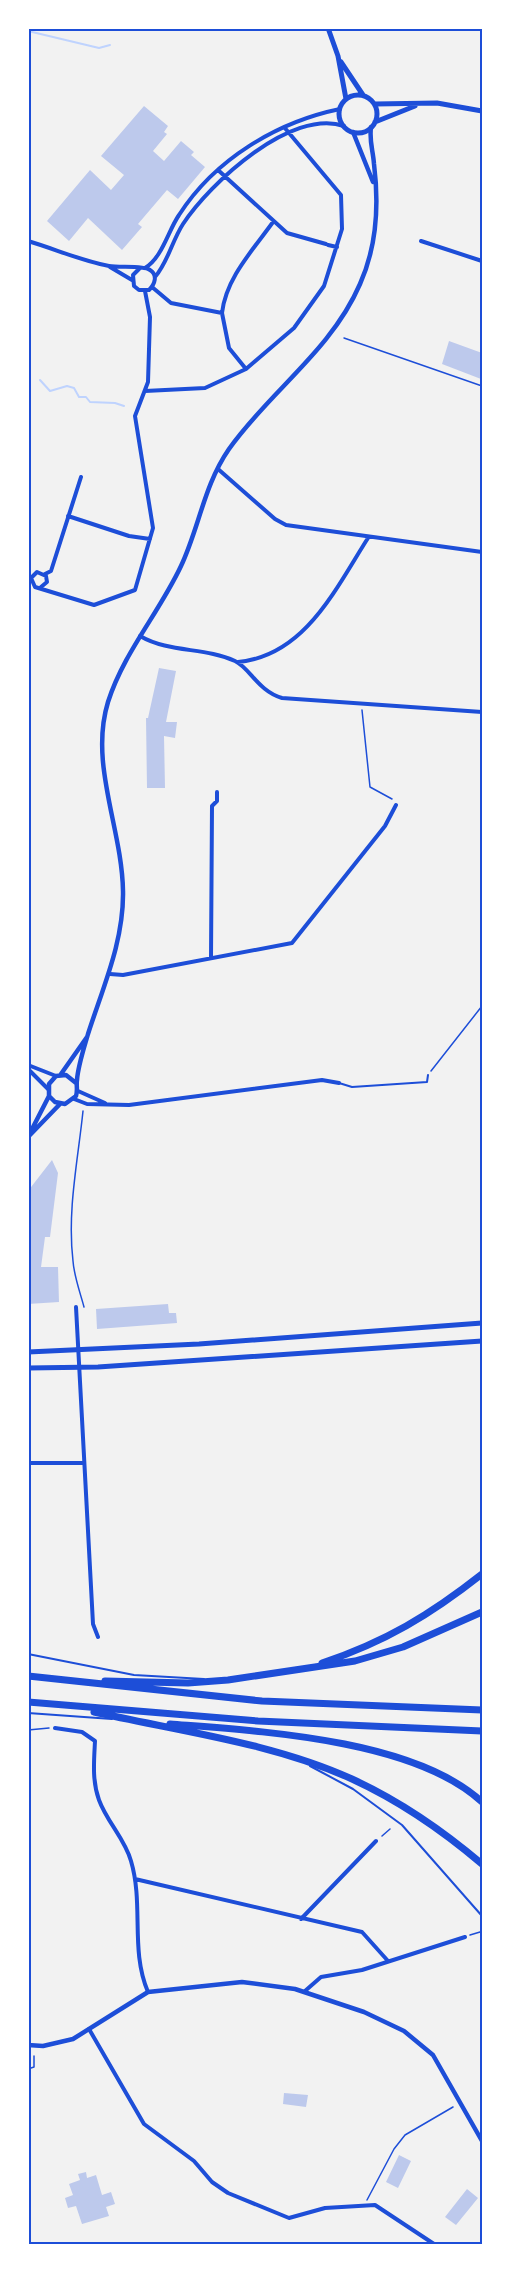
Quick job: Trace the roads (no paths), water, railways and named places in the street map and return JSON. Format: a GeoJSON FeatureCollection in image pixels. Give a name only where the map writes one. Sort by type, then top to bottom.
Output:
{"type":"FeatureCollection","features":[{"type":"Feature","properties":{"kind":"highway"},"geometry":{"type":"LineString","coordinates":[[302,1670],[384,1640],[441,1605],[483,1574]]}},
{"type":"Feature","properties":{"kind":"highway"},"geometry":{"type":"LineString","coordinates":[[73,1681],[188,1683],[302,1670],[355,1661],[403,1647],[483,1612]]}},
{"type":"Feature","properties":{"kind":"highway"},"geometry":{"type":"LineString","coordinates":[[28,1676],[262,1701],[483,1710]]}},
{"type":"Feature","properties":{"kind":"highway"},"geometry":{"type":"LineString","coordinates":[[28,1702],[258,1721],[483,1731]]}},
{"type":"Feature","properties":{"kind":"highway"},"geometry":{"type":"LineString","coordinates":[[71,1706],[216,1737],[349,1778],[389,1798],[442,1831],[483,1864]]}},
{"type":"Feature","properties":{"kind":"highway"},"geometry":{"type":"LineString","coordinates":[[134,1721],[267,1731],[368,1749],[425,1768],[483,1802]]}},
{"type":"Feature","properties":{"kind":"main road"},"geometry":{"type":"LineString","coordinates":[[328,28],[338,56],[346,99],[340,109],[340,119],[344,126],[353,132],[364,131],[420,105]]}},
{"type":"Feature","properties":{"kind":"main road"},"geometry":{"type":"LineString","coordinates":[[338,56],[363,95],[375,104],[454,105],[483,111]]}},
{"type":"Feature","properties":{"kind":"main road"},"geometry":{"type":"LineString","coordinates":[[346,99],[363,95]]}},
{"type":"Feature","properties":{"kind":"main road"},"geometry":{"type":"LineString","coordinates":[[373,125],[375,104]]}},
{"type":"Feature","properties":{"kind":"main road"},"geometry":{"type":"LineString","coordinates":[[28,1352],[77,1351],[483,1323]]}},
{"type":"Feature","properties":{"kind":"main road"},"geometry":{"type":"LineString","coordinates":[[28,1368],[78,1368],[483,1341]]}},
{"type":"Feature","properties":{"kind":"street"},"geometry":{"type":"LineString","coordinates":[[109,267],[139,269],[153,263],[179,213],[218,170],[238,154],[284,127],[313,115],[340,109]]}},
{"type":"Feature","properties":{"kind":"street"},"geometry":{"type":"LineString","coordinates":[[145,291],[152,287],[184,223],[200,200],[224,176],[289,134],[323,122],[344,126]]}},
{"type":"Feature","properties":{"kind":"street"},"geometry":{"type":"LineString","coordinates":[[76,1083],[88,1035],[110,975],[122,916],[123,891],[119,845],[102,758],[103,723],[117,678],[180,568],[217,468],[237,439],[320,350],[360,284],[375,236],[374,163],[370,148],[373,125]]}},
{"type":"Feature","properties":{"kind":"street"},"geometry":{"type":"LineString","coordinates":[[145,391],[205,388],[246,369],[281,341],[305,315],[324,286],[342,229],[341,195],[284,127]]}},
{"type":"Feature","properties":{"kind":"street"},"geometry":{"type":"LineString","coordinates":[[353,132],[375,184]]}},
{"type":"Feature","properties":{"kind":"street"},"geometry":{"type":"LineString","coordinates":[[218,170],[287,233],[337,247]]}},
{"type":"Feature","properties":{"kind":"street"},"geometry":{"type":"LineString","coordinates":[[246,369],[229,348],[222,313],[224,298],[231,282],[273,222]]}},
{"type":"Feature","properties":{"kind":"street"},"geometry":{"type":"LineString","coordinates":[[28,241],[109,267],[132,280],[134,286],[145,291]]}},
{"type":"Feature","properties":{"kind":"street"},"geometry":{"type":"LineString","coordinates":[[421,241],[483,261]]}},
{"type":"Feature","properties":{"kind":"street"},"geometry":{"type":"LineString","coordinates":[[145,268],[151,270],[155,277]]}},
{"type":"Feature","properties":{"kind":"street"},"geometry":{"type":"LineString","coordinates":[[132,280],[139,269]]}},
{"type":"Feature","properties":{"kind":"street"},"geometry":{"type":"LineString","coordinates":[[152,287],[171,303],[222,313]]}},
{"type":"Feature","properties":{"kind":"street"},"geometry":{"type":"LineString","coordinates":[[81,477],[51,570],[45,574],[37,572],[31,578],[33,585],[94,605],[135,590],[153,528],[135,416],[148,382],[150,334],[145,291]]}},
{"type":"Feature","properties":{"kind":"street"},"geometry":{"type":"LineString","coordinates":[[217,468],[275,519],[286,525],[483,552]]}},
{"type":"Feature","properties":{"kind":"street"},"geometry":{"type":"LineString","coordinates":[[68,516],[129,536],[150,539]]}},
{"type":"Feature","properties":{"kind":"street"},"geometry":{"type":"LineString","coordinates":[[140,636],[159,645],[238,662],[268,654],[289,642],[306,628],[325,605],[368,538]]}},
{"type":"Feature","properties":{"kind":"street"},"geometry":{"type":"LineString","coordinates":[[41,587],[47,582],[45,574]]}},
{"type":"Feature","properties":{"kind":"street"},"geometry":{"type":"LineString","coordinates":[[238,662],[273,696],[483,712]]}},
{"type":"Feature","properties":{"kind":"street"},"geometry":{"type":"LineString","coordinates":[[211,958],[212,806],[217,801],[217,792]]}},
{"type":"Feature","properties":{"kind":"street"},"geometry":{"type":"LineString","coordinates":[[110,975],[123,975],[292,943],[385,826],[396,805]]}},
{"type":"Feature","properties":{"kind":"street"},"geometry":{"type":"LineString","coordinates":[[48,1089],[88,1035]]}},
{"type":"Feature","properties":{"kind":"street"},"geometry":{"type":"LineString","coordinates":[[28,1067],[71,1077],[78,1091],[74,1099]]}},
{"type":"Feature","properties":{"kind":"street"},"geometry":{"type":"LineString","coordinates":[[28,1067],[48,1089],[49,1096],[28,1136]]}},
{"type":"Feature","properties":{"kind":"street"},"geometry":{"type":"LineString","coordinates":[[28,1136],[60,1104],[74,1099],[87,1104],[129,1105],[322,1080],[339,1083]]}},
{"type":"Feature","properties":{"kind":"street"},"geometry":{"type":"LineString","coordinates":[[78,1091],[109,1104]]}},
{"type":"Feature","properties":{"kind":"street"},"geometry":{"type":"LineString","coordinates":[[49,1096],[60,1104]]}},
{"type":"Feature","properties":{"kind":"street"},"geometry":{"type":"LineString","coordinates":[[76,1307],[93,1624],[98,1637]]}},
{"type":"Feature","properties":{"kind":"street"},"geometry":{"type":"LineString","coordinates":[[28,1463],[83,1463]]}},
{"type":"Feature","properties":{"kind":"street"},"geometry":{"type":"LineString","coordinates":[[55,1728],[82,1732],[95,1741],[96,1789],[100,1802],[125,1845],[135,1879],[136,1950],[148,1992]]}},
{"type":"Feature","properties":{"kind":"street"},"geometry":{"type":"LineString","coordinates":[[301,1919],[376,1841]]}},
{"type":"Feature","properties":{"kind":"street"},"geometry":{"type":"LineString","coordinates":[[135,1879],[362,1932],[388,1961]]}},
{"type":"Feature","properties":{"kind":"street"},"geometry":{"type":"LineString","coordinates":[[304,1991],[321,1977],[362,1970],[465,1937]]}},
{"type":"Feature","properties":{"kind":"street"},"geometry":{"type":"LineString","coordinates":[[28,2045],[57,2044],[89,2029],[148,1992],[242,1982],[304,1991],[405,2031],[433,2055],[483,2141]]}},
{"type":"Feature","properties":{"kind":"street"},"geometry":{"type":"LineString","coordinates":[[89,2029],[144,2124],[194,2161],[212,2182],[228,2193],[289,2218],[325,2208],[375,2205],[434,2244]]}},
{"type":"Feature","properties":{"kind":"lane"},"geometry":{"type":"LineString","coordinates":[[339,1083],[352,1087],[427,1082],[428,1075]]}},
{"type":"Feature","properties":{"kind":"lane"},"geometry":{"type":"LineString","coordinates":[[28,1654],[134,1675],[228,1680]]}},
{"type":"Feature","properties":{"kind":"lane"},"geometry":{"type":"LineString","coordinates":[[28,1713],[134,1721]]}},
{"type":"Feature","properties":{"kind":"lane"},"geometry":{"type":"LineString","coordinates":[[302,1762],[353,1789],[402,1825],[483,1916]]}},
{"type":"Feature","properties":{"kind":"waterway"},"geometry":{"type":"LineString","coordinates":[[28,31],[99,48],[110,45]]}},
{"type":"Feature","properties":{"kind":"waterway"},"geometry":{"type":"LineString","coordinates":[[40,380],[50,391],[67,386],[74,388],[79,397],[86,397],[90,402],[115,403],[124,406]]}}]}
